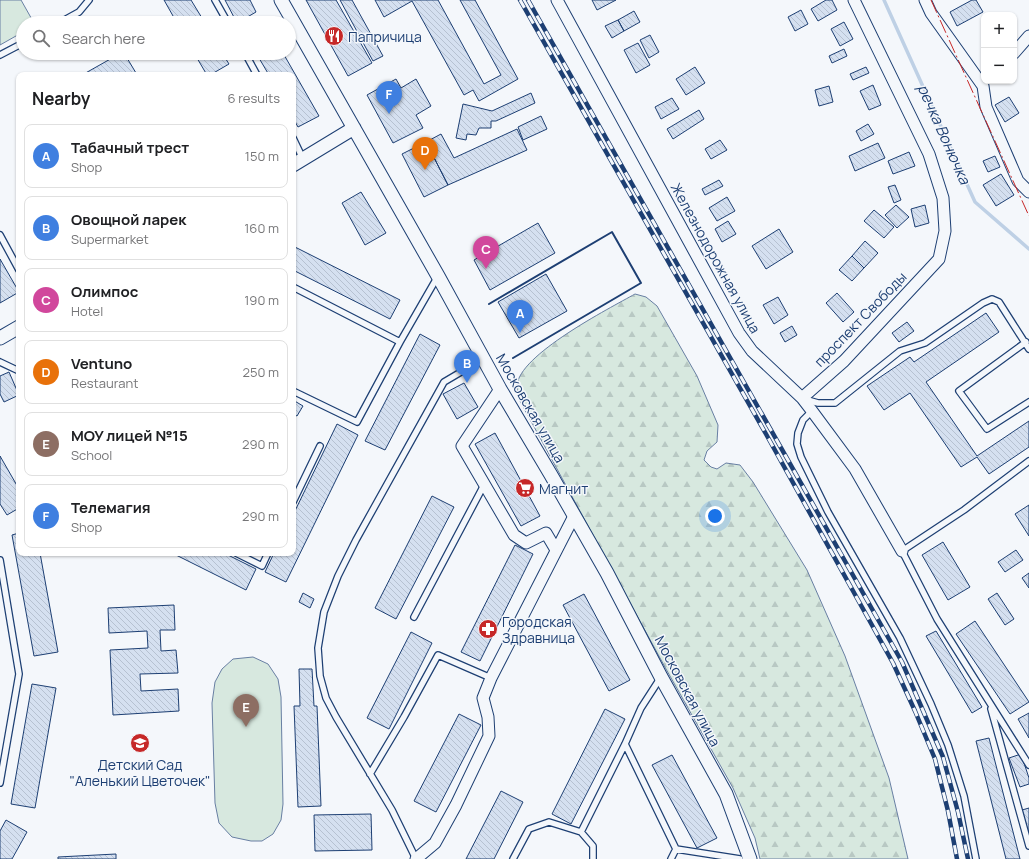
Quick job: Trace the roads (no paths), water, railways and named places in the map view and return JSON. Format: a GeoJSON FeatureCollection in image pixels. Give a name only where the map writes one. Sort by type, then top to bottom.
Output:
{"type":"FeatureCollection","features":[{"type":"Feature","properties":{"kind":"street","name":"Московская улица"},"geometry":{"type":"LineString","coordinates":[[282,0],[291,16]]}},
{"type":"Feature","properties":{"kind":"street","name":"Железнодорожная улица"},"geometry":{"type":"LineString","coordinates":[[557,0],[739,333],[752,351],[802,398],[812,411],[855,469],[902,551]]}},
{"type":"Feature","properties":{"kind":"street","name":"проспект Свободы"},"geometry":{"type":"LineString","coordinates":[[802,398],[844,362],[939,259],[945,232],[943,198],[929,154],[854,0]]}},
{"type":"Feature","properties":{"kind":"street"},"geometry":{"type":"LineString","coordinates":[[925,0],[931,13],[981,78]]}},
{"type":"Feature","properties":{"kind":"street","name":"Московская улица"},"geometry":{"type":"LineString","coordinates":[[296,25],[500,389],[607,573],[661,677],[726,794],[750,859]]}},
{"type":"Feature","properties":{"kind":"street"},"geometry":{"type":"LineString","coordinates":[[1017,50],[1029,36]]}},
{"type":"Feature","properties":{"kind":"street"},"geometry":{"type":"LineString","coordinates":[[986,84],[986,106],[1018,181],[1029,192]]}},
{"type":"Feature","properties":{"kind":"street"},"geometry":{"type":"LineString","coordinates":[[298,162],[354,128]]}},
{"type":"Feature","properties":{"kind":"street"},"geometry":{"type":"LineString","coordinates":[[0,338],[16,329]]}},
{"type":"Feature","properties":{"kind":"street"},"geometry":{"type":"LineString","coordinates":[[500,389],[462,446],[514,535],[526,543],[546,533],[556,550]]}},
{"type":"Feature","properties":{"kind":"street"},"geometry":{"type":"LineString","coordinates":[[416,859],[434,844],[456,805],[489,736],[488,717],[483,698],[491,678],[574,516]]}},
{"type":"Feature","properties":{"kind":"lane"},"geometry":{"type":"LineString","coordinates":[[72,16],[79,12],[89,0]]}},
{"type":"Feature","properties":{"kind":"lane"},"geometry":{"type":"LineString","coordinates":[[215,0],[224,16]]}},
{"type":"Feature","properties":{"kind":"lane"},"geometry":{"type":"LineString","coordinates":[[0,55],[16,47]]}},
{"type":"Feature","properties":{"kind":"lane"},"geometry":{"type":"LineString","coordinates":[[249,60],[255,72]]}},
{"type":"Feature","properties":{"kind":"lane"},"geometry":{"type":"LineString","coordinates":[[0,235],[16,264]]}},
{"type":"Feature","properties":{"kind":"lane"},"geometry":{"type":"LineString","coordinates":[[296,392],[357,422],[400,342],[438,276]]}},
{"type":"Feature","properties":{"kind":"lane"},"geometry":{"type":"LineString","coordinates":[[296,289],[400,342]]}},
{"type":"Feature","properties":{"kind":"lane"},"geometry":{"type":"LineString","coordinates":[[802,398],[818,403],[835,403],[900,351],[925,343],[983,303],[992,299],[999,302],[1026,342],[1029,349]]}},
{"type":"Feature","properties":{"kind":"lane"},"geometry":{"type":"LineString","coordinates":[[1026,342],[959,391],[987,429],[1029,402]]}},
{"type":"Feature","properties":{"kind":"lane"},"geometry":{"type":"LineString","coordinates":[[416,859],[392,810],[326,698],[320,676],[318,648],[324,612],[338,576],[356,540],[444,382],[483,359]]}},
{"type":"Feature","properties":{"kind":"lane"},"geometry":{"type":"LineString","coordinates":[[0,362],[16,370]]}},
{"type":"Feature","properties":{"kind":"lane"},"geometry":{"type":"LineString","coordinates":[[812,411],[804,420],[798,433],[797,444],[801,457],[828,512],[900,638],[931,704],[948,745],[964,796],[976,859]]}},
{"type":"Feature","properties":{"kind":"lane"},"geometry":{"type":"LineString","coordinates":[[296,496],[320,446]]}},
{"type":"Feature","properties":{"kind":"lane"},"geometry":{"type":"LineString","coordinates":[[1029,461],[964,510],[902,551],[937,619],[1029,765]]}},
{"type":"Feature","properties":{"kind":"lane"},"geometry":{"type":"LineString","coordinates":[[414,617],[484,484]]}},
{"type":"Feature","properties":{"kind":"lane"},"geometry":{"type":"LineString","coordinates":[[242,556],[262,566],[267,556]]}},
{"type":"Feature","properties":{"kind":"lane"},"geometry":{"type":"LineString","coordinates":[[0,560],[19,674],[0,783]]}},
{"type":"Feature","properties":{"kind":"lane"},"geometry":{"type":"LineString","coordinates":[[370,774],[404,717],[438,655],[491,678]]}},
{"type":"Feature","properties":{"kind":"lane"},"geometry":{"type":"LineString","coordinates":[[581,832],[625,744],[641,708],[661,677]]}},
{"type":"Feature","properties":{"kind":"lane"},"geometry":{"type":"LineString","coordinates":[[989,702],[1029,846]]}},
{"type":"Feature","properties":{"kind":"lane"},"geometry":{"type":"LineString","coordinates":[[625,744],[676,849]]}},
{"type":"Feature","properties":{"kind":"lane"},"geometry":{"type":"LineString","coordinates":[[513,859],[529,829],[549,822],[581,832],[593,846],[593,859]]}},
{"type":"Feature","properties":{"kind":"lane"},"geometry":{"type":"LineString","coordinates":[[671,859],[676,849]]}},
{"type":"Feature","properties":{"kind":"lane"},"geometry":{"type":"LineString","coordinates":[[676,849],[740,859]]}},
{"type":"Feature","properties":{"kind":"waterway","name":"речка Вонючка"},"geometry":{"type":"LineString","coordinates":[[884,0],[975,202],[1029,249]]}},
{"type":"Feature","properties":{"kind":"railway"},"geometry":{"type":"LineString","coordinates":[[520,0],[766,434],[893,663],[935,759],[948,811],[957,859]]}},
{"type":"Feature","properties":{"kind":"railway"},"geometry":{"type":"LineString","coordinates":[[528,0],[902,662],[943,757],[958,812],[968,859]]}},
{"type":"Feature","properties":{"kind":"place","name":"Папричица"},"geometry":{"type":"Point","coordinates":[334,36]}},
{"type":"Feature","properties":{"kind":"place","name":"Телемагия"},"geometry":{"type":"Point","coordinates":[389,114]}},
{"type":"Feature","properties":{"kind":"place","name":"Ventuno"},"geometry":{"type":"Point","coordinates":[425,170]}},
{"type":"Feature","properties":{"kind":"place","name":"Олимпос"},"geometry":{"type":"Point","coordinates":[486,269]}},
{"type":"Feature","properties":{"kind":"place","name":"Табачный трест"},"geometry":{"type":"Point","coordinates":[520,333]}},
{"type":"Feature","properties":{"kind":"place","name":"Овощной ларек"},"geometry":{"type":"Point","coordinates":[467,383]}},
{"type":"Feature","properties":{"kind":"place","name":"Магнит"},"geometry":{"type":"Point","coordinates":[525,488]}},
{"type":"Feature","properties":{"kind":"place","name":"Городская Здравница"},"geometry":{"type":"Point","coordinates":[488,629]}},
{"type":"Feature","properties":{"kind":"place","name":"МОУ лицей №15"},"geometry":{"type":"Point","coordinates":[246,727]}},
{"type":"Feature","properties":{"kind":"place","name":"Детский Сад \"Аленький Цветочек\""},"geometry":{"type":"Point","coordinates":[140,743]}}]}
